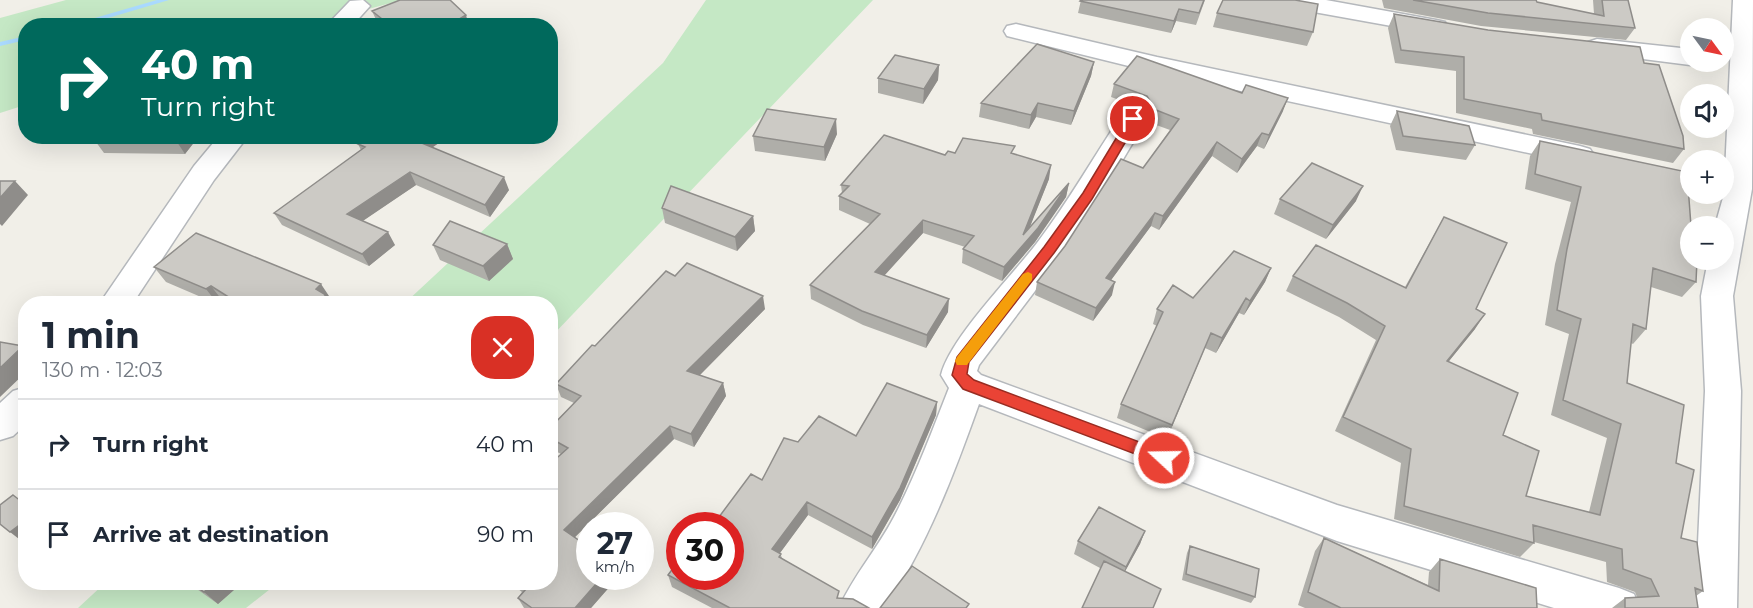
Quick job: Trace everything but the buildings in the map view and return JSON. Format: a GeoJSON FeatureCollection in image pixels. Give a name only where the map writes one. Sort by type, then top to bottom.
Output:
{"type":"FeatureCollection","features":[{"type":"Feature","properties":{"kind":"street"},"geometry":{"type":"LineString","coordinates":[[1286,0],[1459,31]]}},
{"type":"Feature","properties":{"kind":"street"},"geometry":{"type":"LineString","coordinates":[[1734,52],[1745,0]]}},
{"type":"Feature","properties":{"kind":"street"},"geometry":{"type":"LineString","coordinates":[[346,18],[358,6]]}},
{"type":"Feature","properties":{"kind":"street"},"geometry":{"type":"LineString","coordinates":[[1016,31],[1157,65],[1610,162]]}},
{"type":"Feature","properties":{"kind":"street"},"geometry":{"type":"LineString","coordinates":[[1574,45],[1680,56]]}},
{"type":"Feature","properties":{"kind":"street"},"geometry":{"type":"LineString","coordinates":[[1731,150],[1732,72]]}},
{"type":"Feature","properties":{"kind":"street"},"geometry":{"type":"LineString","coordinates":[[1133,119],[1087,196],[1049,250],[962,361],[959,375],[968,385],[1337,523],[1619,608]]}},
{"type":"Feature","properties":{"kind":"street"},"geometry":{"type":"LineString","coordinates":[[121,296],[204,173],[228,144]]}},
{"type":"Feature","properties":{"kind":"street"},"geometry":{"type":"LineString","coordinates":[[1716,608],[1723,391],[1718,296],[1728,204]]}},
{"type":"Feature","properties":{"kind":"street"},"geometry":{"type":"LineString","coordinates":[[860,608],[877,585],[919,512],[968,385]]}},
{"type":"Feature","properties":{"kind":"street"},"geometry":{"type":"LineString","coordinates":[[0,425],[18,409]]}},
{"type":"Feature","properties":{"kind":"green space"},"geometry":{"type":"Polygon","coordinates":[[[66,0],[402,0],[335,18],[18,18],[18,107],[0,113],[0,18],[66,0]]]}},
{"type":"Feature","properties":{"kind":"green space"},"geometry":{"type":"Polygon","coordinates":[[[706,0],[873,0],[558,330],[558,296],[413,296],[663,63],[706,0]]]}},
{"type":"Feature","properties":{"kind":"green space"},"geometry":{"type":"Polygon","coordinates":[[[97,590],[269,590],[246,608],[78,608],[97,590]]]}},
{"type":"Feature","properties":{"kind":"waterway"},"geometry":{"type":"LineString","coordinates":[[100,18],[165,0]]}},
{"type":"Feature","properties":{"kind":"waterway"},"geometry":{"type":"LineString","coordinates":[[0,44],[18,40]]}},
{"type":"Feature","properties":{"kind":"slow traffic"},"geometry":{"type":"LineString","coordinates":[[962,361],[1028,277]]}},
{"type":"Feature","properties":{"kind":"route"},"geometry":{"type":"LineString","coordinates":[[1133,119],[1087,196],[1049,250],[962,361],[959,375],[968,385],[1164,458]]}}]}
